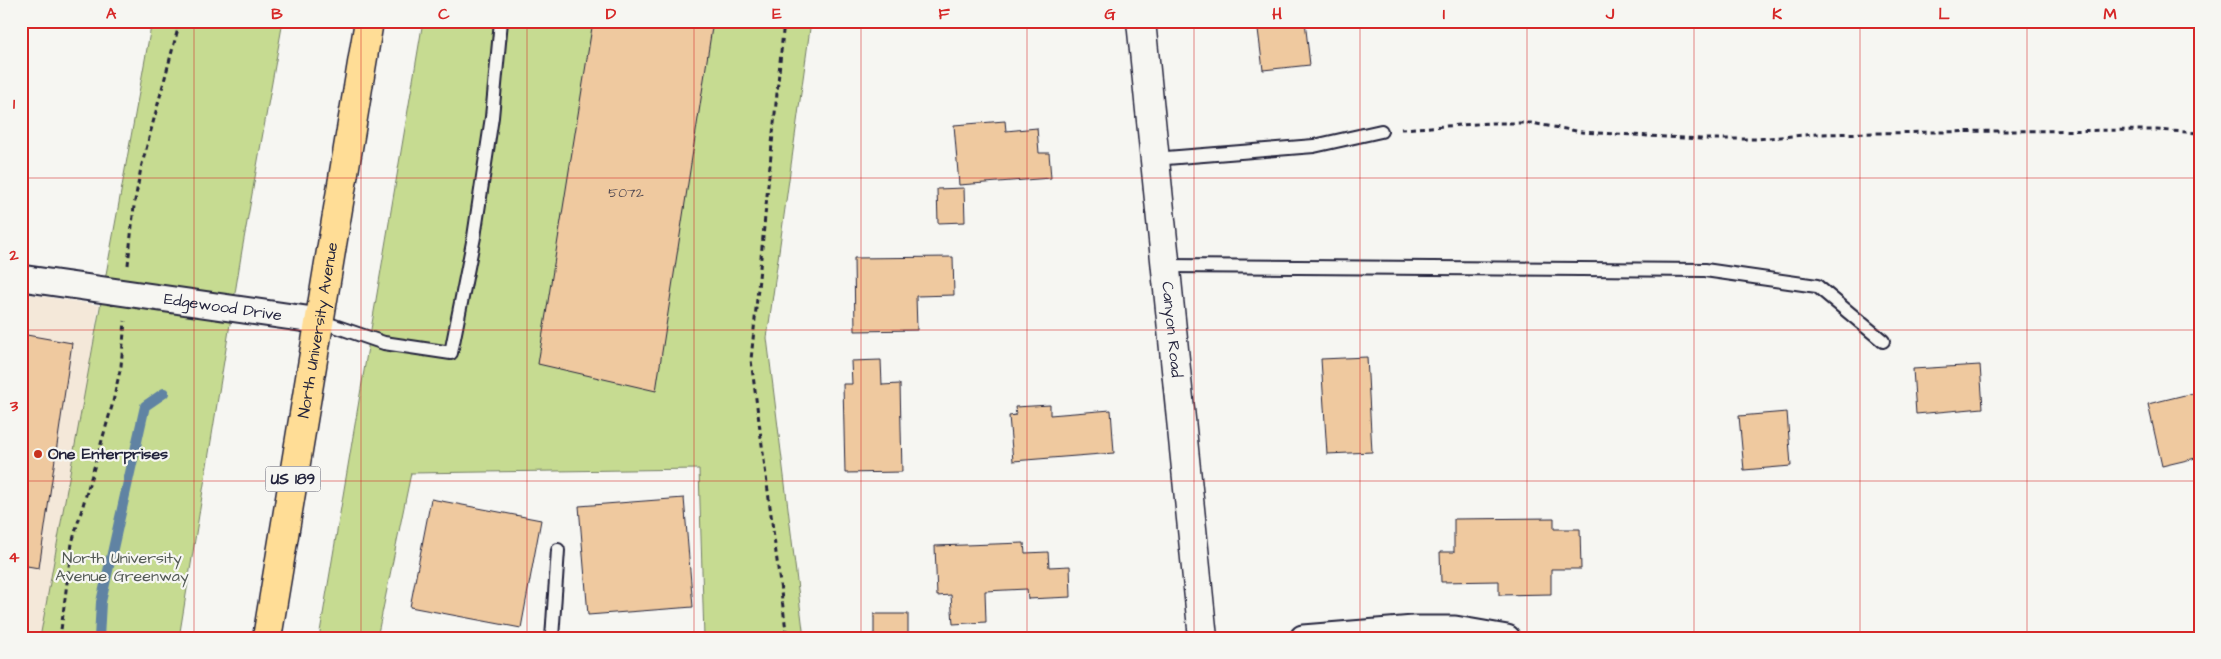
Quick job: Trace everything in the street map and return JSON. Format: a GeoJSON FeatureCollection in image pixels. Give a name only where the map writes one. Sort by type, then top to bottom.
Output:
{"type":"FeatureCollection","features":[{"type":"Feature","properties":{"kind":"highway","name":"North University Avenue"},"geometry":{"type":"LineString","coordinates":[[267,638],[369,21]]}},
{"type":"Feature","properties":{"kind":"main road","name":"Canyon Road"},"geometry":{"type":"LineString","coordinates":[[1141,21],[1164,266],[1204,638]]}},
{"type":"Feature","properties":{"kind":"street","name":"Edgewood Drive"},"geometry":{"type":"LineString","coordinates":[[21,278],[127,284],[320,321]]}},
{"type":"Feature","properties":{"kind":"street"},"geometry":{"type":"LineString","coordinates":[[1303,638],[1414,629],[1455,629],[1507,638]]}},
{"type":"Feature","properties":{"kind":"lane"},"geometry":{"type":"LineString","coordinates":[[320,321],[384,343],[451,353],[474,237],[492,117],[501,21]]}},
{"type":"Feature","properties":{"kind":"lane"},"geometry":{"type":"LineString","coordinates":[[1154,159],[1314,146],[1381,131]]}},
{"type":"Feature","properties":{"kind":"lane"},"geometry":{"type":"LineString","coordinates":[[1164,266],[1705,270],[1817,286],[1883,341]]}},
{"type":"Feature","properties":{"kind":"lane"},"geometry":{"type":"LineString","coordinates":[[552,638],[558,550]]}},
{"type":"Feature","properties":{"kind":"path"},"geometry":{"type":"LineString","coordinates":[[127,284],[134,206],[141,168],[180,21]]}},
{"type":"Feature","properties":{"kind":"path"},"geometry":{"type":"LineString","coordinates":[[784,21],[751,360],[787,638]]}},
{"type":"Feature","properties":{"kind":"path"},"geometry":{"type":"LineString","coordinates":[[1381,131],[1498,123],[1531,123],[1582,132],[1700,140],[1756,139],[1817,134],[1978,131],[2157,130],[2200,133]]}},
{"type":"Feature","properties":{"kind":"path"},"geometry":{"type":"LineString","coordinates":[[60,638],[72,543],[112,406],[121,366],[125,328]]}},
{"type":"Feature","properties":{"kind":"shaded area"},"geometry":{"type":"Polygon","coordinates":[[[21,293],[99,305],[45,638],[21,638],[21,293]]]}},
{"type":"Feature","properties":{"kind":"green space","name":"North University Avenue Greenway"},"geometry":{"type":"Polygon","coordinates":[[[152,21],[283,21],[242,250],[179,638],[40,638],[152,21]]]}},
{"type":"Feature","properties":{"kind":"green space"},"geometry":{"type":"Polygon","coordinates":[[[423,21],[811,21],[767,338],[804,638],[704,638],[699,469],[411,473],[377,638],[319,638],[423,21]]]}},
{"type":"Feature","properties":{"kind":"building"},"geometry":{"type":"Polygon","coordinates":[[[593,21],[713,21],[656,391],[538,364],[593,21]]]}},
{"type":"Feature","properties":{"kind":"building"},"geometry":{"type":"Polygon","coordinates":[[[1257,21],[1305,21],[1310,65],[1263,70],[1257,21]]]}},
{"type":"Feature","properties":{"kind":"building"},"geometry":{"type":"Polygon","coordinates":[[[1005,121],[1006,131],[1037,128],[1039,153],[1049,153],[1051,178],[959,185],[954,125],[1005,121]]]}},
{"type":"Feature","properties":{"kind":"building"},"geometry":{"type":"Polygon","coordinates":[[[964,188],[965,222],[938,223],[937,189],[964,188]]]}},
{"type":"Feature","properties":{"kind":"building"},"geometry":{"type":"Polygon","coordinates":[[[953,257],[954,295],[916,296],[917,330],[855,331],[854,258],[953,257]]]}},
{"type":"Feature","properties":{"kind":"building","name":"One Enterprises"},"geometry":{"type":"Polygon","coordinates":[[[21,334],[72,343],[39,568],[21,565],[21,334]]]}},
{"type":"Feature","properties":{"kind":"building"},"geometry":{"type":"Polygon","coordinates":[[[1367,357],[1372,452],[1327,454],[1321,359],[1367,357]]]}},
{"type":"Feature","properties":{"kind":"building"},"geometry":{"type":"Polygon","coordinates":[[[881,360],[882,385],[900,384],[902,472],[845,473],[843,384],[852,384],[851,361],[881,360]]]}},
{"type":"Feature","properties":{"kind":"building"},"geometry":{"type":"Polygon","coordinates":[[[1980,365],[1983,408],[1916,414],[1913,369],[1980,365]]]}},
{"type":"Feature","properties":{"kind":"building"},"geometry":{"type":"Polygon","coordinates":[[[2193,393],[2200,422],[2200,457],[2162,466],[2148,404],[2193,393]]]}},
{"type":"Feature","properties":{"kind":"building"},"geometry":{"type":"Polygon","coordinates":[[[1050,405],[1050,415],[1111,410],[1114,453],[1013,461],[1009,416],[1016,415],[1015,407],[1050,405]]]}},
{"type":"Feature","properties":{"kind":"building"},"geometry":{"type":"Polygon","coordinates":[[[1787,412],[1791,466],[1744,470],[1739,416],[1787,412]]]}},
{"type":"Feature","properties":{"kind":"building"},"geometry":{"type":"Polygon","coordinates":[[[684,498],[693,607],[588,615],[579,506],[684,498]]]}},
{"type":"Feature","properties":{"kind":"building"},"geometry":{"type":"Polygon","coordinates":[[[431,499],[541,520],[521,628],[410,607],[431,499]]]}},
{"type":"Feature","properties":{"kind":"building"},"geometry":{"type":"Polygon","coordinates":[[[1554,518],[1554,529],[1580,529],[1581,569],[1551,569],[1551,594],[1499,595],[1499,581],[1441,582],[1440,552],[1454,552],[1454,519],[1554,518]]]}},
{"type":"Feature","properties":{"kind":"building"},"geometry":{"type":"Polygon","coordinates":[[[1024,543],[1025,553],[1048,552],[1049,567],[1070,566],[1071,597],[1028,599],[1027,589],[985,591],[986,622],[953,624],[951,595],[937,596],[935,546],[1024,543]]]}},
{"type":"Feature","properties":{"kind":"building"},"geometry":{"type":"Polygon","coordinates":[[[874,614],[908,614],[908,638],[874,638],[874,614]]]}},
{"type":"Feature","properties":{"kind":"waterway"},"geometry":{"type":"LineString","coordinates":[[99,638],[101,602],[145,406],[164,393]]}},
{"type":"Feature","properties":{"kind":"place","name":"One Enterprises"},"geometry":{"type":"Point","coordinates":[38,454]}}]}
